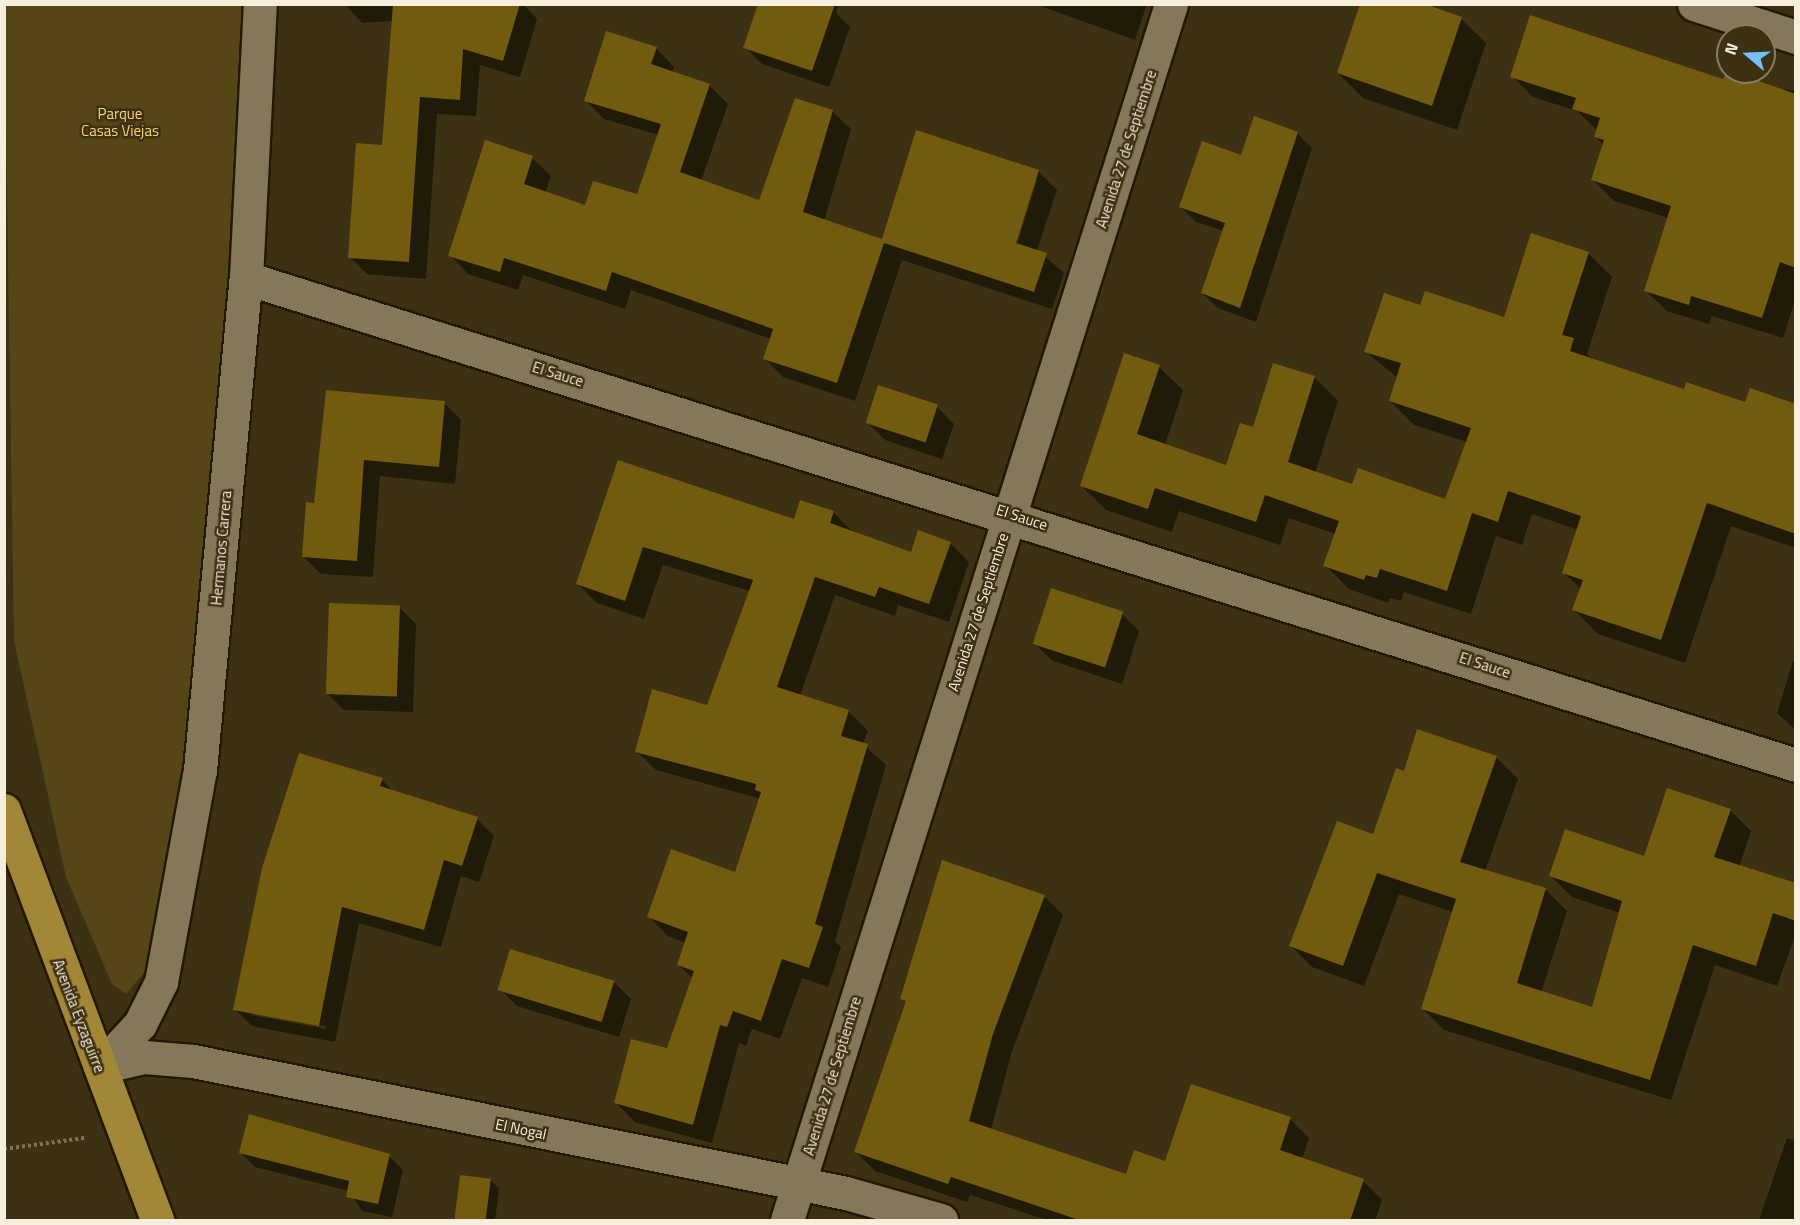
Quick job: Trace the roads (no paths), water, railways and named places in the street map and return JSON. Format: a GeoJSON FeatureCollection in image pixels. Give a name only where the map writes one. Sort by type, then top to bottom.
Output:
{"type":"FeatureCollection","features":[{"type":"Feature","properties":{"kind":"main road","name":"Avenida Eyzaguirre"},"geometry":{"type":"LineString","coordinates":[[4,810],[157,1221]]}},
{"type":"Feature","properties":{"kind":"street","name":"Hermanos Carrera"},"geometry":{"type":"LineString","coordinates":[[100,1067],[140,1024],[161,982],[200,770],[246,278],[260,4]]}},
{"type":"Feature","properties":{"kind":"street","name":"Avenida 27 de Septiembre"},"geometry":{"type":"LineString","coordinates":[[787,1221],[1172,4]]}},
{"type":"Feature","properties":{"kind":"street"},"geometry":{"type":"LineString","coordinates":[[1694,4],[1796,37]]}},
{"type":"Feature","properties":{"kind":"street","name":"El Sauce"},"geometry":{"type":"LineString","coordinates":[[246,278],[1010,513],[1796,765]]}},
{"type":"Feature","properties":{"kind":"street","name":"El Nogal"},"geometry":{"type":"LineString","coordinates":[[100,1067],[144,1057],[193,1061],[797,1186],[846,1193],[941,1221]]}},
{"type":"Feature","properties":{"kind":"park label","name":"Parque Casas Viejas"},"geometry":{"type":"Point","coordinates":[120,122]}}]}
